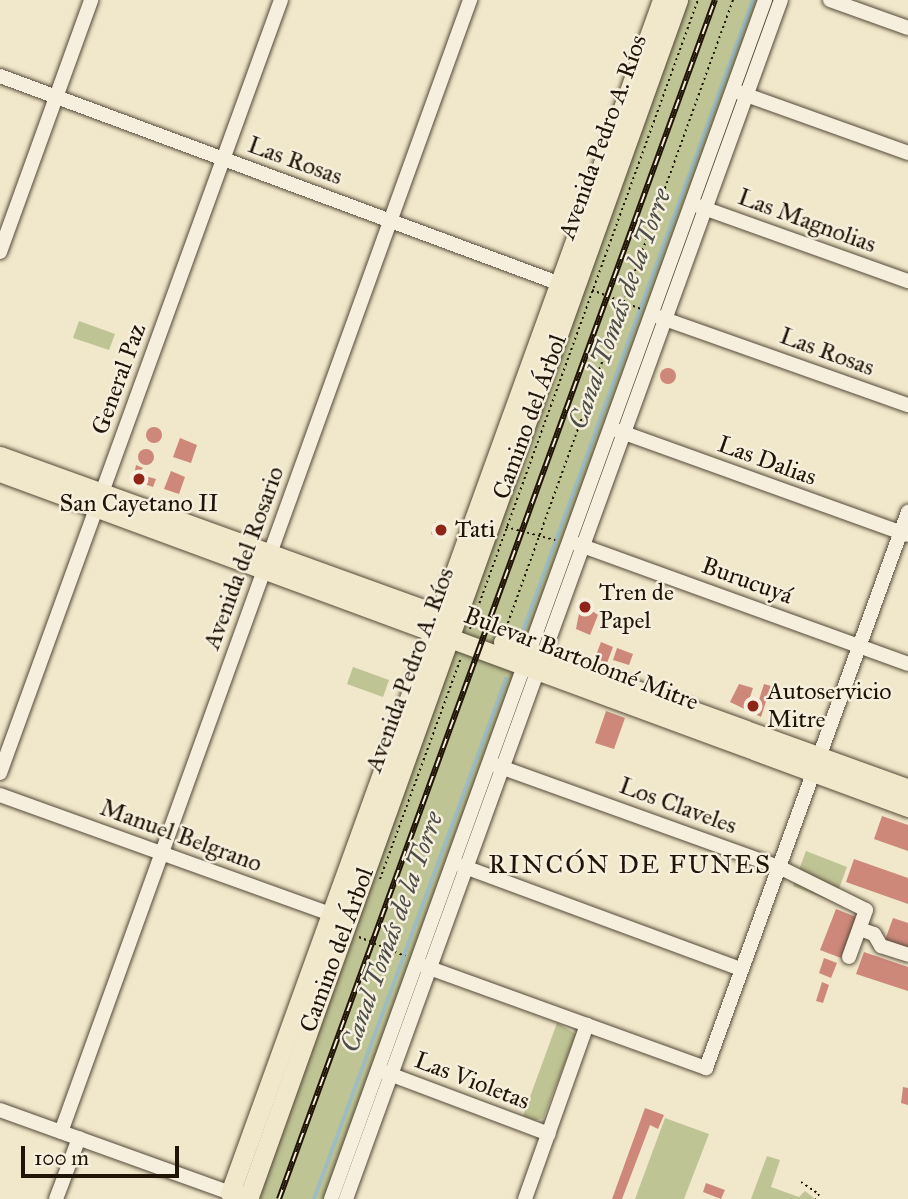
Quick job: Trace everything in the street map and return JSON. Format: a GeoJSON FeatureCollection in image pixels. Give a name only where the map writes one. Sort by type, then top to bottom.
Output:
{"type":"FeatureCollection","features":[{"type":"Feature","properties":{"kind":"main road","name":"Avenida Pedro A. Ríos"},"geometry":{"type":"LineString","coordinates":[[578,288],[662,0]]}},
{"type":"Feature","properties":{"kind":"main road","name":"Avenida Pedro A. Ríos"},"geometry":{"type":"LineString","coordinates":[[242,1197],[338,917],[452,628],[578,288],[678,0]]}},
{"type":"Feature","properties":{"kind":"main road","name":"Bulevar Bartolomé Mitre"},"geometry":{"type":"LineString","coordinates":[[0,456],[99,500]]}},
{"type":"Feature","properties":{"kind":"main road","name":"Bulevar Bartolomé Mitre"},"geometry":{"type":"LineString","coordinates":[[0,472],[99,500],[267,560],[816,764],[908,789]]}},
{"type":"Feature","properties":{"kind":"main road","name":"Bulevar Bartolomé Mitre"},"geometry":{"type":"LineString","coordinates":[[452,628],[501,641],[534,661]]}},
{"type":"Feature","properties":{"kind":"main road","name":"Bulevar Bartolomé Mitre"},"geometry":{"type":"LineString","coordinates":[[816,764],[908,807]]}},
{"type":"Feature","properties":{"kind":"street"},"geometry":{"type":"LineString","coordinates":[[0,252],[91,0]]}},
{"type":"Feature","properties":{"kind":"street","name":"General Paz"},"geometry":{"type":"LineString","coordinates":[[0,774],[281,0]]}},
{"type":"Feature","properties":{"kind":"street","name":"Avenida del Rosario"},"geometry":{"type":"LineString","coordinates":[[61,1132],[470,0]]}},
{"type":"Feature","properties":{"kind":"street"},"geometry":{"type":"LineString","coordinates":[[346,1199],[419,964],[454,864],[497,765],[534,661],[571,543],[617,431],[653,314],[698,206],[739,92],[765,0]]}},
{"type":"Feature","properties":{"kind":"street"},"geometry":{"type":"LineString","coordinates":[[739,92],[781,0]]}},
{"type":"Feature","properties":{"kind":"street"},"geometry":{"type":"LineString","coordinates":[[830,0],[908,28]]}},
{"type":"Feature","properties":{"kind":"street","name":"Las Rosas"},"geometry":{"type":"LineString","coordinates":[[0,76],[578,288]]}},
{"type":"Feature","properties":{"kind":"street"},"geometry":{"type":"LineString","coordinates":[[739,92],[908,153]]}},
{"type":"Feature","properties":{"kind":"street","name":"Las Magnolias"},"geometry":{"type":"LineString","coordinates":[[698,206],[908,281]]}},
{"type":"Feature","properties":{"kind":"street","name":"Las Rosas"},"geometry":{"type":"LineString","coordinates":[[653,314],[908,405]]}},
{"type":"Feature","properties":{"kind":"street","name":"Las Dalias"},"geometry":{"type":"LineString","coordinates":[[617,431],[904,534]]}},
{"type":"Feature","properties":{"kind":"street"},"geometry":{"type":"LineString","coordinates":[[419,964],[706,1068],[859,646],[904,534],[908,512]]}},
{"type":"Feature","properties":{"kind":"street","name":"Burucuyá"},"geometry":{"type":"LineString","coordinates":[[571,543],[908,664]]}},
{"type":"Feature","properties":{"kind":"street"},"geometry":{"type":"LineString","coordinates":[[419,964],[468,869],[497,765]]}},
{"type":"Feature","properties":{"kind":"street","name":"Los Claveles"},"geometry":{"type":"LineString","coordinates":[[497,765],[779,867],[866,910],[860,929]]}},
{"type":"Feature","properties":{"kind":"street","name":"Manuel Belgrano"},"geometry":{"type":"LineString","coordinates":[[0,795],[338,917]]}},
{"type":"Feature","properties":{"kind":"street"},"geometry":{"type":"LineString","coordinates":[[454,864],[741,969]]}},
{"type":"Feature","properties":{"kind":"street"},"geometry":{"type":"LineString","coordinates":[[849,957],[860,929],[874,934],[881,946],[908,955]]}},
{"type":"Feature","properties":{"kind":"street"},"geometry":{"type":"LineString","coordinates":[[524,1199],[587,1025]]}},
{"type":"Feature","properties":{"kind":"street"},"geometry":{"type":"LineString","coordinates":[[331,1199],[386,1073]]}},
{"type":"Feature","properties":{"kind":"street","name":"Las Violetas"},"geometry":{"type":"LineString","coordinates":[[386,1073],[549,1134]]}},
{"type":"Feature","properties":{"kind":"street"},"geometry":{"type":"LineString","coordinates":[[0,1110],[242,1197]]}},
{"type":"Feature","properties":{"kind":"street"},"geometry":{"type":"LineString","coordinates":[[57,1199],[79,1138]]}},
{"type":"Feature","properties":{"kind":"path","name":"Camino del Árbol"},"geometry":{"type":"LineString","coordinates":[[378,884],[452,628],[507,527],[578,288],[698,0]]}},
{"type":"Feature","properties":{"kind":"path"},"geometry":{"type":"LineString","coordinates":[[501,641],[542,537],[733,0]]}},
{"type":"Feature","properties":{"kind":"path"},"geometry":{"type":"LineString","coordinates":[[578,288],[625,300],[634,307],[653,314]]}},
{"type":"Feature","properties":{"kind":"path"},"geometry":{"type":"LineString","coordinates":[[501,525],[571,543]]}},
{"type":"Feature","properties":{"kind":"path","name":"Camino del Árbol"},"geometry":{"type":"LineString","coordinates":[[354,950],[359,936]]}},
{"type":"Feature","properties":{"kind":"path"},"geometry":{"type":"LineString","coordinates":[[372,942],[419,964]]}},
{"type":"Feature","properties":{"kind":"path"},"geometry":{"type":"LineString","coordinates":[[801,1182],[819,1194],[816,1199]]}},
{"type":"Feature","properties":{"kind":"green space"},"geometry":{"type":"Polygon","coordinates":[[[662,0],[765,0],[331,1199],[248,1199],[662,0]]]}},
{"type":"Feature","properties":{"kind":"green space"},"geometry":{"type":"Polygon","coordinates":[[[79,321],[115,334],[109,350],[73,338],[79,321]]]}},
{"type":"Feature","properties":{"kind":"green space"},"geometry":{"type":"Polygon","coordinates":[[[353,667],[389,680],[383,697],[347,684],[353,667]]]}},
{"type":"Feature","properties":{"kind":"green space"},"geometry":{"type":"Polygon","coordinates":[[[806,851],[847,867],[834,902],[793,886],[806,851]]]}},
{"type":"Feature","properties":{"kind":"green space"},"geometry":{"type":"Polygon","coordinates":[[[557,1023],[576,1034],[543,1119],[536,1120],[523,1116],[557,1023]]]}},
{"type":"Feature","properties":{"kind":"green space"},"geometry":{"type":"Polygon","coordinates":[[[665,1118],[709,1134],[684,1199],[635,1199],[665,1118]]]}},
{"type":"Feature","properties":{"kind":"green space"},"geometry":{"type":"Polygon","coordinates":[[[767,1156],[780,1160],[771,1187],[799,1197],[805,1191],[815,1199],[751,1199],[767,1156]]]}},
{"type":"Feature","properties":{"kind":"building"},"geometry":{"type":"Polygon","coordinates":[[[668,368],[674,370],[674,382],[668,384],[662,382],[660,376],[662,370],[668,368]]]}},
{"type":"Feature","properties":{"kind":"building"},"geometry":{"type":"Polygon","coordinates":[[[154,427],[160,429],[160,441],[154,443],[148,441],[146,435],[148,429],[154,427]]]}},
{"type":"Feature","properties":{"kind":"building"},"geometry":{"type":"Polygon","coordinates":[[[180,438],[197,445],[191,463],[173,457],[180,438]]]}},
{"type":"Feature","properties":{"kind":"building"},"geometry":{"type":"Polygon","coordinates":[[[146,449],[152,451],[152,463],[146,465],[140,463],[138,457],[140,451],[146,449]]]}},
{"type":"Feature","properties":{"kind":"building"},"geometry":{"type":"Polygon","coordinates":[[[136,465],[143,468],[137,474],[156,479],[153,487],[133,480],[136,465]]]}},
{"type":"Feature","properties":{"kind":"building"},"geometry":{"type":"Polygon","coordinates":[[[171,471],[185,477],[179,494],[164,489],[171,471]]]}},
{"type":"Feature","properties":{"kind":"building","name":"Tati"},"geometry":{"type":"Polygon","coordinates":[[[435,522],[450,527],[443,538],[431,534],[435,522]]]}},
{"type":"Feature","properties":{"kind":"building"},"geometry":{"type":"Polygon","coordinates":[[[581,603],[598,615],[590,635],[576,629],[581,603]]]}},
{"type":"Feature","properties":{"kind":"building"},"geometry":{"type":"Polygon","coordinates":[[[601,642],[613,647],[607,663],[595,658],[601,642]]]}},
{"type":"Feature","properties":{"kind":"building"},"geometry":{"type":"Polygon","coordinates":[[[617,648],[633,654],[629,665],[613,660],[617,648]]]}},
{"type":"Feature","properties":{"kind":"building"},"geometry":{"type":"Polygon","coordinates":[[[739,684],[753,688],[749,700],[758,703],[764,684],[771,686],[761,717],[730,702],[739,684]]]}},
{"type":"Feature","properties":{"kind":"building"},"geometry":{"type":"Polygon","coordinates":[[[606,711],[625,718],[614,749],[595,743],[606,711]]]}},
{"type":"Feature","properties":{"kind":"building"},"geometry":{"type":"Polygon","coordinates":[[[882,816],[908,825],[908,851],[874,839],[882,816]]]}},
{"type":"Feature","properties":{"kind":"building"},"geometry":{"type":"Polygon","coordinates":[[[854,859],[908,878],[908,904],[846,882],[854,859]]]}},
{"type":"Feature","properties":{"kind":"building"},"geometry":{"type":"Polygon","coordinates":[[[836,909],[856,917],[841,958],[820,950],[836,909]]]}},
{"type":"Feature","properties":{"kind":"building"},"geometry":{"type":"Polygon","coordinates":[[[893,918],[908,923],[908,947],[885,940],[893,918]]]}},
{"type":"Feature","properties":{"kind":"building"},"geometry":{"type":"Polygon","coordinates":[[[864,952],[908,967],[908,991],[856,974],[864,952]]]}},
{"type":"Feature","properties":{"kind":"building"},"geometry":{"type":"Polygon","coordinates":[[[824,958],[837,963],[831,978],[819,973],[824,958]]]}},
{"type":"Feature","properties":{"kind":"building"},"geometry":{"type":"Polygon","coordinates":[[[822,982],[829,985],[823,1003],[816,1001],[822,982]]]}},
{"type":"Feature","properties":{"kind":"building"},"geometry":{"type":"Polygon","coordinates":[[[903,1087],[908,1088],[908,1105],[901,1103],[903,1087]]]}},
{"type":"Feature","properties":{"kind":"building"},"geometry":{"type":"Polygon","coordinates":[[[645,1108],[664,1115],[658,1129],[650,1125],[622,1199],[612,1199],[645,1108]]]}},
{"type":"Feature","properties":{"kind":"building"},"geometry":{"type":"Polygon","coordinates":[[[706,1183],[725,1190],[721,1199],[703,1192],[706,1183]]]}},
{"type":"Feature","properties":{"kind":"waterway","name":"Canal Tomás de la Torre"},"geometry":{"type":"LineString","coordinates":[[523,631],[753,0]]}},
{"type":"Feature","properties":{"kind":"waterway","name":"Canal Tomás de la Torre"},"geometry":{"type":"LineString","coordinates":[[314,1199],[506,679]]}},
{"type":"Feature","properties":{"kind":"railway"},"geometry":{"type":"LineString","coordinates":[[279,1199],[715,0]]}},
{"type":"Feature","properties":{"kind":"place","name":"San Cayetano II"},"geometry":{"type":"Point","coordinates":[139,479]}},
{"type":"Feature","properties":{"kind":"place","name":"Tati"},"geometry":{"type":"Point","coordinates":[441,530]}},
{"type":"Feature","properties":{"kind":"place","name":"Tren de Papel"},"geometry":{"type":"Point","coordinates":[585,607]}},
{"type":"Feature","properties":{"kind":"place","name":"Autoservicio Mitre"},"geometry":{"type":"Point","coordinates":[753,706]}},
{"type":"Feature","properties":{"kind":"district","name":"RINCÓN DE FUNES"},"geometry":{"type":"Point","coordinates":[630,865]}}]}
